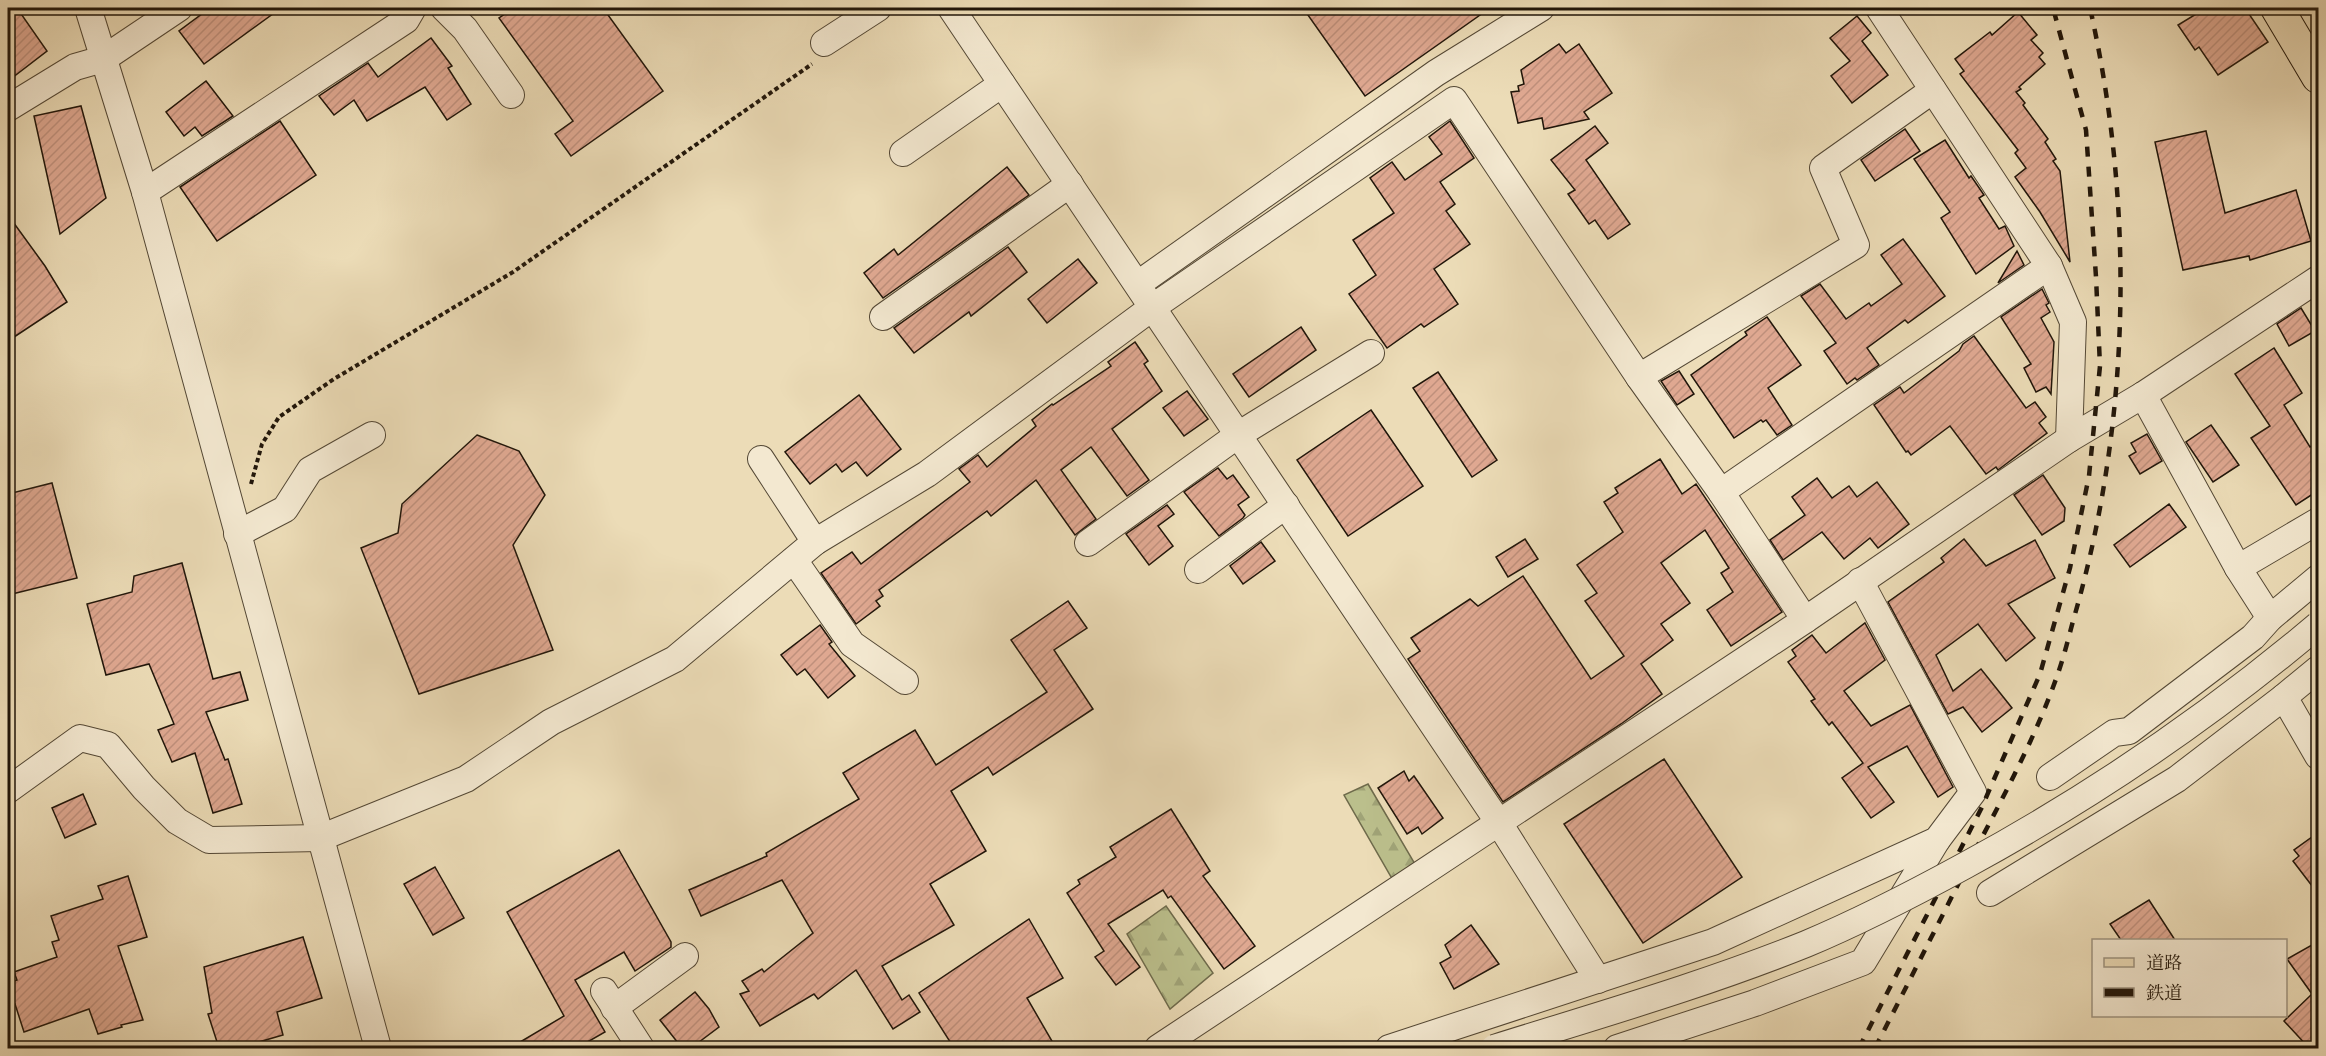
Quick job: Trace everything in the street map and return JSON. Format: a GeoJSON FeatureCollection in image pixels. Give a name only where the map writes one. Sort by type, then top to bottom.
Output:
{"type":"FeatureCollection","features":[{"type":"Feature","properties":{"kind":"main road"},"geometry":{"type":"LineString","coordinates":[[2277,8],[2319,76]]}},
{"type":"Feature","properties":{"kind":"street"},"geometry":{"type":"LineString","coordinates":[[88,8],[145,192],[378,1048]]}},
{"type":"Feature","properties":{"kind":"street"},"geometry":{"type":"LineString","coordinates":[[8,108],[75,67],[103,59],[179,8]]}},
{"type":"Feature","properties":{"kind":"street"},"geometry":{"type":"LineString","coordinates":[[145,192],[406,20],[413,8]]}},
{"type":"Feature","properties":{"kind":"street"},"geometry":{"type":"LineString","coordinates":[[444,8],[465,29],[511,95]]}},
{"type":"Feature","properties":{"kind":"street"},"geometry":{"type":"LineString","coordinates":[[820,52],[878,8]]}},
{"type":"Feature","properties":{"kind":"street"},"geometry":{"type":"LineString","coordinates":[[951,8],[1499,823],[1598,980]]}},
{"type":"Feature","properties":{"kind":"street"},"geometry":{"type":"LineString","coordinates":[[1138,284],[1436,73],[1541,8]]}},
{"type":"Feature","properties":{"kind":"street"},"geometry":{"type":"LineString","coordinates":[[1879,8],[2049,266],[2073,322],[2069,440]]}},
{"type":"Feature","properties":{"kind":"street"},"geometry":{"type":"LineString","coordinates":[[903,153],[1002,84]]}},
{"type":"Feature","properties":{"kind":"street"},"geometry":{"type":"LineString","coordinates":[[1639,377],[1856,245],[1823,168],[1934,90]]}},
{"type":"Feature","properties":{"kind":"street"},"geometry":{"type":"LineString","coordinates":[[8,790],[80,738],[108,745],[144,788],[177,821],[209,840],[320,838],[466,779],[551,722],[675,659],[814,542],[927,474],[1153,307],[1454,100],[1639,377],[1721,492],[1805,620]]}},
{"type":"Feature","properties":{"kind":"street"},"geometry":{"type":"LineString","coordinates":[[884,317],[1070,184]]}},
{"type":"Feature","properties":{"kind":"street"},"geometry":{"type":"LineString","coordinates":[[1721,492],[2049,266]]}},
{"type":"Feature","properties":{"kind":"street"},"geometry":{"type":"LineString","coordinates":[[1158,1048],[1805,620],[2069,440],[2144,395],[2319,279]]}},
{"type":"Feature","properties":{"kind":"street"},"geometry":{"type":"LineString","coordinates":[[1088,543],[1238,435],[1371,353]]}},
{"type":"Feature","properties":{"kind":"street"},"geometry":{"type":"LineString","coordinates":[[2144,395],[2238,568],[2270,618]]}},
{"type":"Feature","properties":{"kind":"street"},"geometry":{"type":"LineString","coordinates":[[237,534],[285,509],[310,470],[372,435]]}},
{"type":"Feature","properties":{"kind":"street"},"geometry":{"type":"LineString","coordinates":[[761,459],[814,542]]}},
{"type":"Feature","properties":{"kind":"street"},"geometry":{"type":"LineString","coordinates":[[1198,570],[1286,505]]}},
{"type":"Feature","properties":{"kind":"street"},"geometry":{"type":"LineString","coordinates":[[2238,568],[2319,521]]}},
{"type":"Feature","properties":{"kind":"street"},"geometry":{"type":"LineString","coordinates":[[794,560],[852,644],[905,681]]}},
{"type":"Feature","properties":{"kind":"street"},"geometry":{"type":"LineString","coordinates":[[2050,777],[2114,733],[2129,731],[2253,637],[2270,618],[2319,578]]}},
{"type":"Feature","properties":{"kind":"street"},"geometry":{"type":"LineString","coordinates":[[1617,1048],[1755,1003],[1863,962],[1937,840],[1973,792],[1860,581]]}},
{"type":"Feature","properties":{"kind":"street"},"geometry":{"type":"LineString","coordinates":[[1494,1048],[1702,984],[1807,943],[1886,908],[2031,829],[2136,763],[2265,670],[2319,625]]}},
{"type":"Feature","properties":{"kind":"street"},"geometry":{"type":"LineString","coordinates":[[1990,892],[2177,779],[2319,669]]}},
{"type":"Feature","properties":{"kind":"street"},"geometry":{"type":"LineString","coordinates":[[2284,697],[2319,756]]}},
{"type":"Feature","properties":{"kind":"street"},"geometry":{"type":"LineString","coordinates":[[1389,1048],[1713,942],[1937,840]]}},
{"type":"Feature","properties":{"kind":"street"},"geometry":{"type":"LineString","coordinates":[[641,1048],[609,1000],[685,956]]}},
{"type":"Feature","properties":{"kind":"path"},"geometry":{"type":"LineString","coordinates":[[249,489],[262,444],[279,417],[334,379],[513,272],[820,52]]}},
{"type":"Feature","properties":{"kind":"green space"},"geometry":{"type":"Polygon","coordinates":[[[1368,784],[1415,864],[1394,882],[1344,795],[1368,784]]]}},
{"type":"Feature","properties":{"kind":"green space"},"geometry":{"type":"Polygon","coordinates":[[[1166,906],[1213,973],[1170,1009],[1127,934],[1166,906]]]}},
{"type":"Feature","properties":{"kind":"building"},"geometry":{"type":"Polygon","coordinates":[[[8,8],[17,8],[47,51],[8,81],[8,8]]]}},
{"type":"Feature","properties":{"kind":"building"},"geometry":{"type":"Polygon","coordinates":[[[210,8],[281,8],[204,64],[179,31],[210,8]]]}},
{"type":"Feature","properties":{"kind":"building"},"geometry":{"type":"Polygon","coordinates":[[[514,8],[603,8],[663,91],[571,156],[555,134],[573,121],[499,18],[514,8]]]}},
{"type":"Feature","properties":{"kind":"building"},"geometry":{"type":"Polygon","coordinates":[[[1303,8],[1490,8],[1365,96],[1303,8]]]}},
{"type":"Feature","properties":{"kind":"building"},"geometry":{"type":"Polygon","coordinates":[[[2206,8],[2245,8],[2268,42],[2218,75],[2199,47],[2195,50],[2178,25],[2206,8]]]}},
{"type":"Feature","properties":{"kind":"building"},"geometry":{"type":"Polygon","coordinates":[[[2018,12],[2037,35],[2031,40],[2043,53],[2039,57],[2045,64],[2016,92],[2048,139],[2045,142],[2056,159],[2053,161],[2060,171],[2070,262],[2040,212],[2015,177],[2026,168],[2015,153],[2018,150],[1960,74],[1964,71],[1955,59],[1990,32],[1992,35],[2018,12]]]}},
{"type":"Feature","properties":{"kind":"building"},"geometry":{"type":"Polygon","coordinates":[[[1857,16],[1871,33],[1862,41],[1888,75],[1852,103],[1831,76],[1850,61],[1830,38],[1857,16]]]}},
{"type":"Feature","properties":{"kind":"building"},"geometry":{"type":"Polygon","coordinates":[[[431,38],[452,66],[448,68],[471,104],[447,120],[425,87],[367,121],[354,100],[334,115],[319,96],[368,63],[378,77],[431,38]]]}},
{"type":"Feature","properties":{"kind":"building"},"geometry":{"type":"Polygon","coordinates":[[[1559,44],[1566,53],[1579,44],[1612,93],[1584,112],[1589,119],[1544,129],[1542,118],[1518,123],[1511,92],[1519,91],[1518,86],[1524,84],[1521,70],[1559,44]]]}},
{"type":"Feature","properties":{"kind":"building"},"geometry":{"type":"Polygon","coordinates":[[[206,81],[233,116],[202,136],[195,127],[184,136],[166,112],[206,81]]]}},
{"type":"Feature","properties":{"kind":"building"},"geometry":{"type":"Polygon","coordinates":[[[81,106],[106,198],[60,234],[34,116],[81,106]]]}},
{"type":"Feature","properties":{"kind":"building"},"geometry":{"type":"Polygon","coordinates":[[[280,121],[316,175],[217,241],[180,187],[280,121]]]}},
{"type":"Feature","properties":{"kind":"building"},"geometry":{"type":"Polygon","coordinates":[[[1450,121],[1474,158],[1440,182],[1455,204],[1446,211],[1470,244],[1434,269],[1458,304],[1424,327],[1421,324],[1387,348],[1349,294],[1376,275],[1353,240],[1394,213],[1370,178],[1392,162],[1405,180],[1442,154],[1429,137],[1450,121]]]}},
{"type":"Feature","properties":{"kind":"building"},"geometry":{"type":"Polygon","coordinates":[[[1595,126],[1608,143],[1586,160],[1630,224],[1608,239],[1595,220],[1589,224],[1568,194],[1575,190],[1551,160],[1595,126]]]}},
{"type":"Feature","properties":{"kind":"building"},"geometry":{"type":"Polygon","coordinates":[[[1905,129],[1920,151],[1875,181],[1861,160],[1905,129]]]}},
{"type":"Feature","properties":{"kind":"building"},"geometry":{"type":"Polygon","coordinates":[[[2206,131],[2225,213],[2296,190],[2311,241],[2250,260],[2249,256],[2183,270],[2155,142],[2206,131]]]}},
{"type":"Feature","properties":{"kind":"building"},"geometry":{"type":"Polygon","coordinates":[[[1945,140],[1969,178],[1971,176],[1984,195],[1979,198],[1999,229],[2005,226],[2014,246],[1976,274],[1941,218],[1950,212],[1914,159],[1945,140]]]}},
{"type":"Feature","properties":{"kind":"building"},"geometry":{"type":"Polygon","coordinates":[[[1007,167],[1029,195],[883,298],[864,273],[894,249],[898,255],[1007,167]]]}},
{"type":"Feature","properties":{"kind":"building"},"geometry":{"type":"Polygon","coordinates":[[[8,215],[45,266],[67,302],[8,341],[8,215]]]}},
{"type":"Feature","properties":{"kind":"building"},"geometry":{"type":"Polygon","coordinates":[[[1903,239],[1945,296],[1908,323],[1905,320],[1867,348],[1879,365],[1847,384],[1824,351],[1836,343],[1801,296],[1820,284],[1846,319],[1869,303],[1871,306],[1902,284],[1881,255],[1903,239]]]}},
{"type":"Feature","properties":{"kind":"building"},"geometry":{"type":"Polygon","coordinates":[[[1008,247],[1027,272],[971,316],[969,312],[914,353],[894,328],[1008,247]]]}},
{"type":"Feature","properties":{"kind":"building"},"geometry":{"type":"Polygon","coordinates":[[[2017,251],[2024,265],[1998,283],[2017,251]]]}},
{"type":"Feature","properties":{"kind":"building"},"geometry":{"type":"Polygon","coordinates":[[[1078,259],[1097,283],[1047,323],[1028,299],[1078,259]]]}},
{"type":"Feature","properties":{"kind":"building"},"geometry":{"type":"Polygon","coordinates":[[[2042,289],[2049,303],[2046,305],[2050,312],[2041,318],[2054,342],[2051,394],[2046,387],[2036,392],[2024,368],[2031,364],[2001,317],[2042,289]]]}},
{"type":"Feature","properties":{"kind":"building"},"geometry":{"type":"Polygon","coordinates":[[[2301,308],[2315,331],[2289,346],[2277,324],[2301,308]]]}},
{"type":"Feature","properties":{"kind":"building"},"geometry":{"type":"Polygon","coordinates":[[[1767,317],[1801,365],[1768,388],[1792,425],[1777,435],[1766,420],[1763,422],[1761,420],[1734,438],[1691,375],[1747,335],[1745,332],[1767,317]]]}},
{"type":"Feature","properties":{"kind":"building"},"geometry":{"type":"Polygon","coordinates":[[[1301,327],[1316,350],[1249,397],[1233,374],[1301,327]]]}},
{"type":"Feature","properties":{"kind":"building"},"geometry":{"type":"Polygon","coordinates":[[[1974,336],[2026,408],[2035,402],[2046,417],[2039,423],[2047,433],[1998,470],[1996,467],[1986,474],[1950,426],[1911,455],[1908,451],[1906,452],[1874,405],[1900,387],[1904,393],[1959,351],[1963,344],[1974,336]]]}},
{"type":"Feature","properties":{"kind":"building"},"geometry":{"type":"Polygon","coordinates":[[[1135,342],[1148,361],[1144,364],[1162,391],[1112,429],[1149,480],[1127,496],[1091,447],[1061,470],[1096,519],[1075,535],[1036,480],[991,516],[987,511],[879,590],[883,596],[876,601],[880,606],[856,624],[821,573],[852,552],[861,564],[970,482],[959,469],[978,455],[987,467],[1036,426],[1032,420],[1052,404],[1111,366],[1108,362],[1135,342]]]}},
{"type":"Feature","properties":{"kind":"building"},"geometry":{"type":"Polygon","coordinates":[[[2274,348],[2302,393],[2284,405],[2310,447],[2319,442],[2319,490],[2296,505],[2251,438],[2270,426],[2235,374],[2274,348]]]}},
{"type":"Feature","properties":{"kind":"building"},"geometry":{"type":"Polygon","coordinates":[[[1679,371],[1694,394],[1677,405],[1661,381],[1679,371]]]}},
{"type":"Feature","properties":{"kind":"building"},"geometry":{"type":"Polygon","coordinates":[[[1438,372],[1497,460],[1472,477],[1413,388],[1438,372]]]}},
{"type":"Feature","properties":{"kind":"building"},"geometry":{"type":"Polygon","coordinates":[[[1187,391],[1208,419],[1184,436],[1163,408],[1187,391]]]}},
{"type":"Feature","properties":{"kind":"building"},"geometry":{"type":"Polygon","coordinates":[[[859,395],[901,449],[867,476],[856,462],[842,472],[836,464],[810,484],[785,452],[859,395]]]}},
{"type":"Feature","properties":{"kind":"building"},"geometry":{"type":"Polygon","coordinates":[[[1371,410],[1423,486],[1348,536],[1297,460],[1371,410]]]}},
{"type":"Feature","properties":{"kind":"building"},"geometry":{"type":"Polygon","coordinates":[[[2211,425],[2239,465],[2213,482],[2186,442],[2211,425]]]}},
{"type":"Feature","properties":{"kind":"building"},"geometry":{"type":"Polygon","coordinates":[[[2147,434],[2162,461],[2140,474],[2129,456],[2136,452],[2131,443],[2147,434]]]}},
{"type":"Feature","properties":{"kind":"building"},"geometry":{"type":"Polygon","coordinates":[[[477,435],[519,451],[545,495],[513,545],[553,650],[419,694],[361,548],[398,533],[402,504],[477,435]]]}},
{"type":"Feature","properties":{"kind":"building"},"geometry":{"type":"Polygon","coordinates":[[[1660,459],[1682,494],[1696,484],[1782,612],[1731,646],[1707,610],[1733,592],[1721,573],[1729,568],[1705,530],[1661,563],[1690,603],[1661,624],[1673,640],[1641,664],[1662,694],[1503,802],[1408,659],[1420,651],[1411,638],[1470,599],[1478,606],[1523,576],[1591,679],[1624,656],[1585,601],[1597,593],[1577,565],[1623,532],[1604,502],[1618,493],[1615,488],[1660,459]]]}},
{"type":"Feature","properties":{"kind":"building"},"geometry":{"type":"Polygon","coordinates":[[[1218,468],[1227,479],[1233,475],[1249,497],[1238,505],[1245,515],[1243,518],[1219,536],[1184,492],[1218,468]]]}},
{"type":"Feature","properties":{"kind":"building"},"geometry":{"type":"Polygon","coordinates":[[[2043,475],[2065,508],[2064,521],[2042,535],[2014,495],[2043,475]]]}},
{"type":"Feature","properties":{"kind":"building"},"geometry":{"type":"Polygon","coordinates":[[[1817,478],[1832,498],[1849,486],[1857,497],[1877,482],[1909,524],[1878,548],[1870,538],[1844,559],[1822,532],[1783,560],[1770,540],[1805,515],[1792,497],[1817,478]]]}},
{"type":"Feature","properties":{"kind":"building"},"geometry":{"type":"Polygon","coordinates":[[[52,483],[77,578],[8,595],[8,494],[52,483]]]}},
{"type":"Feature","properties":{"kind":"building"},"geometry":{"type":"Polygon","coordinates":[[[2169,504],[2186,527],[2130,567],[2114,545],[2169,504]]]}},
{"type":"Feature","properties":{"kind":"building"},"geometry":{"type":"Polygon","coordinates":[[[1167,505],[1174,514],[1158,526],[1173,546],[1149,565],[1126,534],[1167,505]]]}},
{"type":"Feature","properties":{"kind":"building"},"geometry":{"type":"Polygon","coordinates":[[[1525,539],[1538,559],[1508,577],[1496,557],[1525,539]]]}},
{"type":"Feature","properties":{"kind":"building"},"geometry":{"type":"Polygon","coordinates":[[[1964,539],[1986,566],[2035,540],[2055,578],[2008,604],[2035,638],[2006,661],[1978,624],[1936,655],[1953,691],[1981,669],[2012,708],[1982,732],[1963,707],[1948,714],[1888,602],[1944,562],[1941,558],[1964,539]]]}},
{"type":"Feature","properties":{"kind":"building"},"geometry":{"type":"Polygon","coordinates":[[[1261,542],[1275,561],[1243,584],[1230,566],[1261,542]]]}},
{"type":"Feature","properties":{"kind":"building"},"geometry":{"type":"Polygon","coordinates":[[[182,563],[213,679],[240,672],[248,700],[206,712],[225,760],[228,759],[242,804],[213,813],[195,753],[172,762],[158,730],[174,724],[149,664],[106,675],[87,604],[132,592],[134,576],[182,563]]]}},
{"type":"Feature","properties":{"kind":"building"},"geometry":{"type":"Polygon","coordinates":[[[1068,601],[1087,628],[1054,650],[1093,709],[993,775],[988,767],[951,791],[986,851],[930,884],[954,925],[882,966],[902,1000],[909,995],[920,1012],[893,1029],[856,970],[818,999],[814,994],[760,1026],[740,994],[749,991],[742,981],[762,969],[764,972],[813,933],[782,880],[701,916],[689,890],[767,856],[766,853],[859,799],[843,773],[915,730],[936,765],[1047,692],[1011,640],[1068,601]]]}},
{"type":"Feature","properties":{"kind":"building"},"geometry":{"type":"Polygon","coordinates":[[[1865,623],[1885,660],[1844,691],[1871,726],[1910,705],[1953,787],[1938,797],[1907,746],[1868,767],[1894,802],[1871,818],[1842,778],[1863,763],[1832,722],[1829,725],[1811,701],[1815,699],[1788,662],[1796,656],[1792,650],[1812,635],[1826,653],[1865,623]]]}},
{"type":"Feature","properties":{"kind":"building"},"geometry":{"type":"Polygon","coordinates":[[[820,625],[832,642],[829,644],[855,676],[828,698],[805,669],[797,675],[781,655],[820,625]]]}},
{"type":"Feature","properties":{"kind":"building"},"geometry":{"type":"Polygon","coordinates":[[[1664,759],[1742,877],[1643,943],[1564,824],[1664,759]]]}},
{"type":"Feature","properties":{"kind":"building"},"geometry":{"type":"Polygon","coordinates":[[[1404,771],[1409,781],[1414,776],[1443,818],[1422,834],[1418,827],[1407,834],[1378,788],[1404,771]]]}},
{"type":"Feature","properties":{"kind":"building"},"geometry":{"type":"Polygon","coordinates":[[[83,794],[96,824],[65,838],[52,808],[83,794]]]}},
{"type":"Feature","properties":{"kind":"building"},"geometry":{"type":"Polygon","coordinates":[[[1171,809],[1210,871],[1203,876],[1255,946],[1224,969],[1171,896],[1168,898],[1163,890],[1108,924],[1140,967],[1116,985],[1095,957],[1104,951],[1067,893],[1080,884],[1078,880],[1116,857],[1110,847],[1171,809]]]}},
{"type":"Feature","properties":{"kind":"building"},"geometry":{"type":"Polygon","coordinates":[[[2319,832],[2319,895],[2293,861],[2299,856],[2294,850],[2319,832]]]}},
{"type":"Feature","properties":{"kind":"building"},"geometry":{"type":"Polygon","coordinates":[[[619,850],[671,942],[671,947],[635,971],[624,952],[575,980],[605,1032],[577,1048],[510,1048],[564,1016],[507,912],[619,850]]]}},
{"type":"Feature","properties":{"kind":"building"},"geometry":{"type":"Polygon","coordinates":[[[435,867],[464,918],[433,935],[404,884],[435,867]]]}},
{"type":"Feature","properties":{"kind":"building"},"geometry":{"type":"Polygon","coordinates":[[[128,876],[147,937],[118,946],[143,1020],[98,1034],[89,1009],[24,1032],[15,1004],[8,1007],[8,983],[17,980],[14,972],[57,957],[52,942],[59,940],[51,916],[103,899],[98,886],[128,876]]]}},
{"type":"Feature","properties":{"kind":"building"},"geometry":{"type":"Polygon","coordinates":[[[2149,900],[2174,939],[2120,939],[2110,924],[2149,900]]]}},
{"type":"Feature","properties":{"kind":"building"},"geometry":{"type":"Polygon","coordinates":[[[1029,919],[1063,978],[1027,998],[1056,1048],[954,1048],[919,993],[1029,919]]]}},
{"type":"Feature","properties":{"kind":"building"},"geometry":{"type":"Polygon","coordinates":[[[1471,925],[1499,964],[1454,989],[1440,963],[1451,957],[1445,945],[1471,925]]]}},
{"type":"Feature","properties":{"kind":"building"},"geometry":{"type":"Polygon","coordinates":[[[303,937],[322,998],[277,1012],[283,1035],[238,1048],[219,1048],[208,1014],[212,1013],[204,967],[303,937]]]}},
{"type":"Feature","properties":{"kind":"building"},"geometry":{"type":"Polygon","coordinates":[[[2319,941],[2319,1048],[2309,1048],[2284,1021],[2312,994],[2287,959],[2319,941]]]}},
{"type":"Feature","properties":{"kind":"building"},"geometry":{"type":"Polygon","coordinates":[[[695,992],[709,1009],[719,1027],[691,1048],[682,1048],[660,1020],[695,992]]]}},
{"type":"Feature","properties":{"kind":"railway"},"geometry":{"type":"LineString","coordinates":[[1859,1048],[1981,809],[2040,674],[2070,568],[2089,476],[2100,366],[2086,130],[2053,8]]}},
{"type":"Feature","properties":{"kind":"railway"},"geometry":{"type":"LineString","coordinates":[[1875,1048],[2030,742],[2063,657],[2092,546],[2106,470],[2116,393],[2120,315],[2120,238],[2105,84],[2090,8]]}}]}
